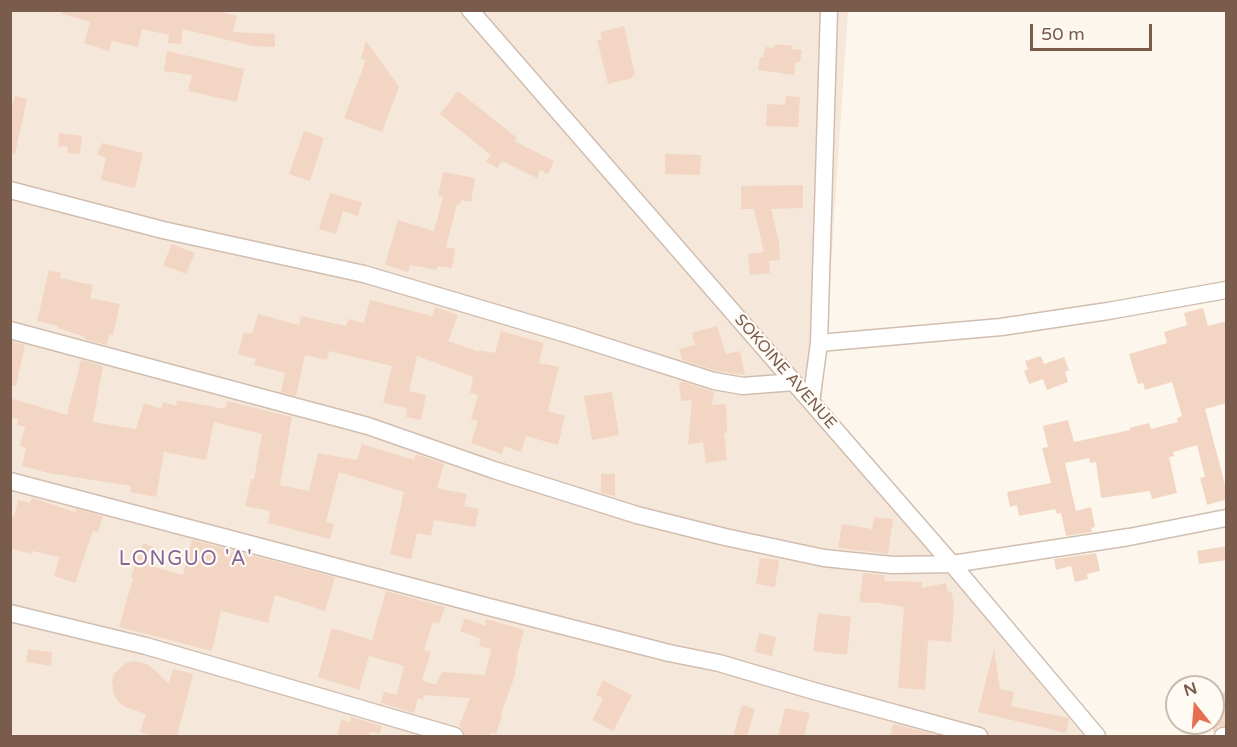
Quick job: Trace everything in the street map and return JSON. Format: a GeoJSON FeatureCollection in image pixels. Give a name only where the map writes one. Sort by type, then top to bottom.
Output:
{"type":"FeatureCollection","features":[{"type":"Feature","properties":{"kind":"street","name":"SOKOINE AVENUE"},"geometry":{"type":"LineString","coordinates":[[470,10],[952,564],[1097,736]]}},
{"type":"Feature","properties":{"kind":"street"},"geometry":{"type":"LineString","coordinates":[[811,402],[819,343],[829,10]]}},
{"type":"Feature","properties":{"kind":"street"},"geometry":{"type":"LineString","coordinates":[[10,190],[163,230],[364,274],[520,319],[714,381],[743,386],[794,382]]}},
{"type":"Feature","properties":{"kind":"street"},"geometry":{"type":"LineString","coordinates":[[819,343],[1001,327],[1227,290]]}},
{"type":"Feature","properties":{"kind":"street"},"geometry":{"type":"LineString","coordinates":[[10,330],[368,426],[494,470],[637,515],[824,558],[892,565],[952,564],[1129,537],[1227,518]]}},
{"type":"Feature","properties":{"kind":"street"},"geometry":{"type":"LineString","coordinates":[[10,481],[500,610],[669,653],[719,663],[814,692],[979,736]]}},
{"type":"Feature","properties":{"kind":"street"},"geometry":{"type":"LineString","coordinates":[[10,613],[146,646],[455,736]]}},
{"type":"Feature","properties":{"kind":"shaded area"},"geometry":{"type":"Polygon","coordinates":[[[10,11],[848,11],[821,413],[1096,736],[11,736],[10,11]]]}},
{"type":"Feature","properties":{"kind":"building"},"geometry":{"type":"Polygon","coordinates":[[[62,10],[214,10],[237,16],[233,32],[275,34],[275,47],[252,46],[183,29],[181,44],[168,43],[169,35],[142,29],[138,47],[112,41],[109,51],[84,43],[90,22],[62,14],[62,10]]]}},
{"type":"Feature","properties":{"kind":"building"},"geometry":{"type":"Polygon","coordinates":[[[624,26],[635,75],[632,75],[633,78],[608,84],[597,40],[602,39],[600,32],[624,26]]]}},
{"type":"Feature","properties":{"kind":"building"},"geometry":{"type":"Polygon","coordinates":[[[366,41],[399,87],[382,132],[344,118],[366,60],[361,59],[366,41]]]}},
{"type":"Feature","properties":{"kind":"building"},"geometry":{"type":"Polygon","coordinates":[[[775,44],[793,46],[792,49],[802,50],[800,62],[796,62],[794,75],[758,70],[760,57],[763,58],[765,47],[774,48],[775,44]]]}},
{"type":"Feature","properties":{"kind":"building"},"geometry":{"type":"Polygon","coordinates":[[[167,51],[244,69],[237,102],[188,91],[192,75],[164,71],[167,51]]]}},
{"type":"Feature","properties":{"kind":"building"},"geometry":{"type":"Polygon","coordinates":[[[458,91],[517,138],[514,141],[554,161],[548,174],[540,170],[537,178],[502,161],[497,168],[486,161],[491,155],[440,114],[458,91]]]}},
{"type":"Feature","properties":{"kind":"building"},"geometry":{"type":"Polygon","coordinates":[[[15,96],[27,99],[15,154],[10,153],[10,113],[15,96]]]}},
{"type":"Feature","properties":{"kind":"building"},"geometry":{"type":"Polygon","coordinates":[[[786,96],[800,97],[798,127],[766,126],[767,104],[785,105],[786,96]]]}},
{"type":"Feature","properties":{"kind":"building"},"geometry":{"type":"Polygon","coordinates":[[[304,131],[324,138],[310,181],[289,174],[304,131]]]}},
{"type":"Feature","properties":{"kind":"building"},"geometry":{"type":"Polygon","coordinates":[[[59,133],[82,136],[80,154],[67,153],[68,147],[58,146],[59,133]]]}},
{"type":"Feature","properties":{"kind":"building"},"geometry":{"type":"Polygon","coordinates":[[[102,143],[143,153],[135,188],[101,180],[106,158],[97,154],[102,143]]]}},
{"type":"Feature","properties":{"kind":"building"},"geometry":{"type":"Polygon","coordinates":[[[665,154],[701,155],[700,175],[665,174],[665,154]]]}},
{"type":"Feature","properties":{"kind":"building"},"geometry":{"type":"Polygon","coordinates":[[[443,172],[475,178],[471,202],[461,200],[460,205],[457,204],[446,247],[455,249],[452,268],[437,266],[437,270],[410,265],[408,272],[385,265],[398,220],[434,231],[443,197],[438,196],[443,172]]]}},
{"type":"Feature","properties":{"kind":"building"},"geometry":{"type":"Polygon","coordinates":[[[803,185],[803,208],[771,209],[779,242],[780,260],[769,261],[770,273],[750,275],[748,254],[764,252],[754,209],[741,209],[741,186],[803,185]]]}},
{"type":"Feature","properties":{"kind":"building"},"geometry":{"type":"Polygon","coordinates":[[[330,193],[362,202],[358,216],[343,211],[336,234],[319,229],[330,193]]]}},
{"type":"Feature","properties":{"kind":"building"},"geometry":{"type":"Polygon","coordinates":[[[172,244],[195,253],[186,274],[163,265],[172,244]]]}},
{"type":"Feature","properties":{"kind":"building"},"geometry":{"type":"Polygon","coordinates":[[[49,270],[61,273],[60,278],[93,285],[90,298],[120,304],[113,335],[109,334],[107,345],[85,339],[85,337],[58,328],[58,326],[37,321],[49,270]]]}},
{"type":"Feature","properties":{"kind":"building"},"geometry":{"type":"Polygon","coordinates":[[[370,300],[432,316],[435,307],[458,315],[448,341],[479,352],[479,350],[495,353],[501,331],[544,343],[539,363],[559,367],[548,411],[565,416],[558,445],[526,436],[521,452],[504,446],[502,454],[471,443],[478,421],[471,419],[478,395],[470,393],[473,377],[417,356],[409,391],[426,395],[421,420],[406,417],[407,408],[383,403],[392,366],[329,351],[327,360],[305,355],[296,396],[281,392],[285,373],[254,365],[256,359],[238,354],[244,332],[252,334],[258,314],[299,325],[301,316],[346,326],[348,319],[364,323],[370,300]]]}},
{"type":"Feature","properties":{"kind":"building"},"geometry":{"type":"Polygon","coordinates":[[[1203,308],[1208,326],[1227,321],[1227,403],[1205,409],[1227,499],[1207,505],[1200,478],[1205,477],[1197,445],[1173,452],[1174,456],[1169,457],[1177,493],[1152,499],[1150,491],[1101,498],[1096,462],[1090,463],[1089,458],[1065,463],[1076,511],[1091,507],[1095,527],[1091,528],[1092,532],[1066,536],[1061,513],[1057,514],[1055,509],[1019,516],[1017,505],[1010,507],[1007,492],[1051,483],[1042,448],[1048,447],[1043,426],[1068,420],[1074,442],[1130,430],[1130,428],[1149,423],[1151,429],[1178,422],[1177,418],[1182,416],[1172,382],[1145,390],[1143,383],[1138,384],[1129,354],[1167,343],[1164,332],[1187,325],[1184,313],[1203,308]]]}},
{"type":"Feature","properties":{"kind":"building"},"geometry":{"type":"Polygon","coordinates":[[[717,326],[726,354],[740,351],[745,375],[717,371],[682,360],[679,349],[695,345],[692,333],[717,326]]]}},
{"type":"Feature","properties":{"kind":"building"},"geometry":{"type":"Polygon","coordinates":[[[10,341],[25,345],[16,386],[10,385],[10,341]]]}},
{"type":"Feature","properties":{"kind":"building"},"geometry":{"type":"Polygon","coordinates":[[[1041,356],[1044,364],[1064,357],[1069,370],[1065,372],[1068,382],[1047,390],[1043,379],[1029,384],[1024,371],[1028,369],[1025,361],[1041,356]]]}},
{"type":"Feature","properties":{"kind":"building"},"geometry":{"type":"Polygon","coordinates":[[[81,360],[103,366],[93,422],[136,429],[144,403],[161,409],[163,402],[176,406],[177,400],[225,409],[227,401],[292,417],[280,485],[309,491],[318,453],[357,460],[362,444],[414,460],[416,454],[444,464],[437,488],[467,494],[464,506],[479,509],[475,527],[434,520],[431,536],[417,533],[411,559],[390,554],[404,492],[339,472],[326,522],[334,524],[330,539],[268,523],[270,511],[245,506],[251,479],[254,479],[262,434],[214,422],[206,460],[164,452],[156,497],[130,492],[131,486],[48,473],[22,466],[26,448],[20,446],[25,427],[17,425],[18,419],[10,417],[10,398],[67,415],[81,360]]]}},
{"type":"Feature","properties":{"kind":"building"},"geometry":{"type":"Polygon","coordinates":[[[684,382],[714,392],[712,405],[726,404],[727,433],[724,433],[727,460],[706,463],[703,442],[688,445],[692,400],[681,401],[679,383],[684,382]]]}},
{"type":"Feature","properties":{"kind":"building"},"geometry":{"type":"Polygon","coordinates":[[[612,392],[619,435],[592,440],[584,396],[612,392]]]}},
{"type":"Feature","properties":{"kind":"building"},"geometry":{"type":"Polygon","coordinates":[[[601,474],[615,474],[615,496],[601,493],[601,474]]]}},
{"type":"Feature","properties":{"kind":"building"},"geometry":{"type":"Polygon","coordinates":[[[32,498],[75,512],[76,509],[103,516],[98,532],[93,531],[75,583],[54,576],[60,557],[32,551],[31,554],[10,548],[10,516],[14,517],[18,500],[30,503],[32,498]]]}},
{"type":"Feature","properties":{"kind":"building"},"geometry":{"type":"Polygon","coordinates":[[[874,517],[893,519],[888,554],[838,548],[842,524],[872,529],[874,517]]]}},
{"type":"Feature","properties":{"kind":"building"},"geometry":{"type":"Polygon","coordinates":[[[192,540],[335,577],[325,611],[275,595],[268,623],[221,611],[212,651],[119,627],[133,578],[131,577],[143,543],[154,547],[148,565],[183,575],[192,540]]]}},
{"type":"Feature","properties":{"kind":"building"},"geometry":{"type":"Polygon","coordinates":[[[1227,546],[1227,560],[1199,564],[1197,551],[1227,546]]]}},
{"type":"Feature","properties":{"kind":"building"},"geometry":{"type":"Polygon","coordinates":[[[1096,553],[1100,571],[1087,574],[1088,579],[1075,582],[1071,566],[1056,570],[1054,559],[1096,553]]]}},
{"type":"Feature","properties":{"kind":"building"},"geometry":{"type":"Polygon","coordinates":[[[760,558],[779,560],[775,587],[756,584],[760,558]]]}},
{"type":"Feature","properties":{"kind":"building"},"geometry":{"type":"Polygon","coordinates":[[[863,573],[885,575],[884,581],[922,582],[922,588],[946,583],[948,592],[951,591],[954,605],[951,642],[928,640],[925,690],[898,688],[904,607],[859,602],[863,573]]]}},
{"type":"Feature","properties":{"kind":"building"},"geometry":{"type":"Polygon","coordinates":[[[386,591],[445,607],[439,624],[433,622],[424,650],[431,652],[422,680],[436,685],[442,672],[485,675],[491,649],[479,646],[481,639],[460,631],[465,618],[485,626],[486,619],[524,630],[516,659],[518,659],[514,678],[496,734],[491,732],[491,736],[465,736],[463,729],[459,726],[470,698],[424,695],[423,700],[418,698],[414,713],[381,703],[384,692],[397,695],[404,666],[369,656],[359,690],[318,677],[332,628],[372,640],[386,591]]]}},
{"type":"Feature","properties":{"kind":"building"},"geometry":{"type":"Polygon","coordinates":[[[818,613],[851,617],[847,655],[813,651],[818,613]]]}},
{"type":"Feature","properties":{"kind":"building"},"geometry":{"type":"Polygon","coordinates":[[[759,633],[776,637],[772,656],[755,652],[759,633]]]}},
{"type":"Feature","properties":{"kind":"building"},"geometry":{"type":"Polygon","coordinates":[[[28,649],[52,652],[51,666],[26,662],[28,649]]]}},
{"type":"Feature","properties":{"kind":"building"},"geometry":{"type":"Polygon","coordinates":[[[994,649],[1000,689],[1014,692],[1011,706],[1068,718],[1066,733],[978,712],[994,649]]]}},
{"type":"Feature","properties":{"kind":"building"},"geometry":{"type":"Polygon","coordinates":[[[134,661],[149,665],[169,684],[173,669],[193,674],[177,736],[153,736],[140,732],[146,714],[125,707],[114,695],[112,680],[115,673],[126,663],[134,661]]]}},
{"type":"Feature","properties":{"kind":"building"},"geometry":{"type":"Polygon","coordinates":[[[603,680],[632,695],[613,731],[592,720],[603,699],[596,695],[603,680]]]}},
{"type":"Feature","properties":{"kind":"building"},"geometry":{"type":"Polygon","coordinates":[[[1225,692],[1227,692],[1227,726],[1225,726],[1225,692]]]}},
{"type":"Feature","properties":{"kind":"building"},"geometry":{"type":"Polygon","coordinates":[[[742,705],[755,709],[747,736],[733,736],[742,705]]]}},
{"type":"Feature","properties":{"kind":"building"},"geometry":{"type":"Polygon","coordinates":[[[785,708],[810,713],[804,736],[778,736],[785,708]]]}},
{"type":"Feature","properties":{"kind":"building"},"geometry":{"type":"Polygon","coordinates":[[[351,717],[382,726],[380,734],[370,732],[369,736],[337,736],[341,720],[350,722],[351,717]]]}},
{"type":"Feature","properties":{"kind":"building"},"geometry":{"type":"Polygon","coordinates":[[[893,724],[930,733],[937,736],[890,736],[893,724]]]}},
{"type":"Feature","properties":{"kind":"district","name":"LONGUO 'A'"},"geometry":{"type":"Point","coordinates":[186,560]}}]}
